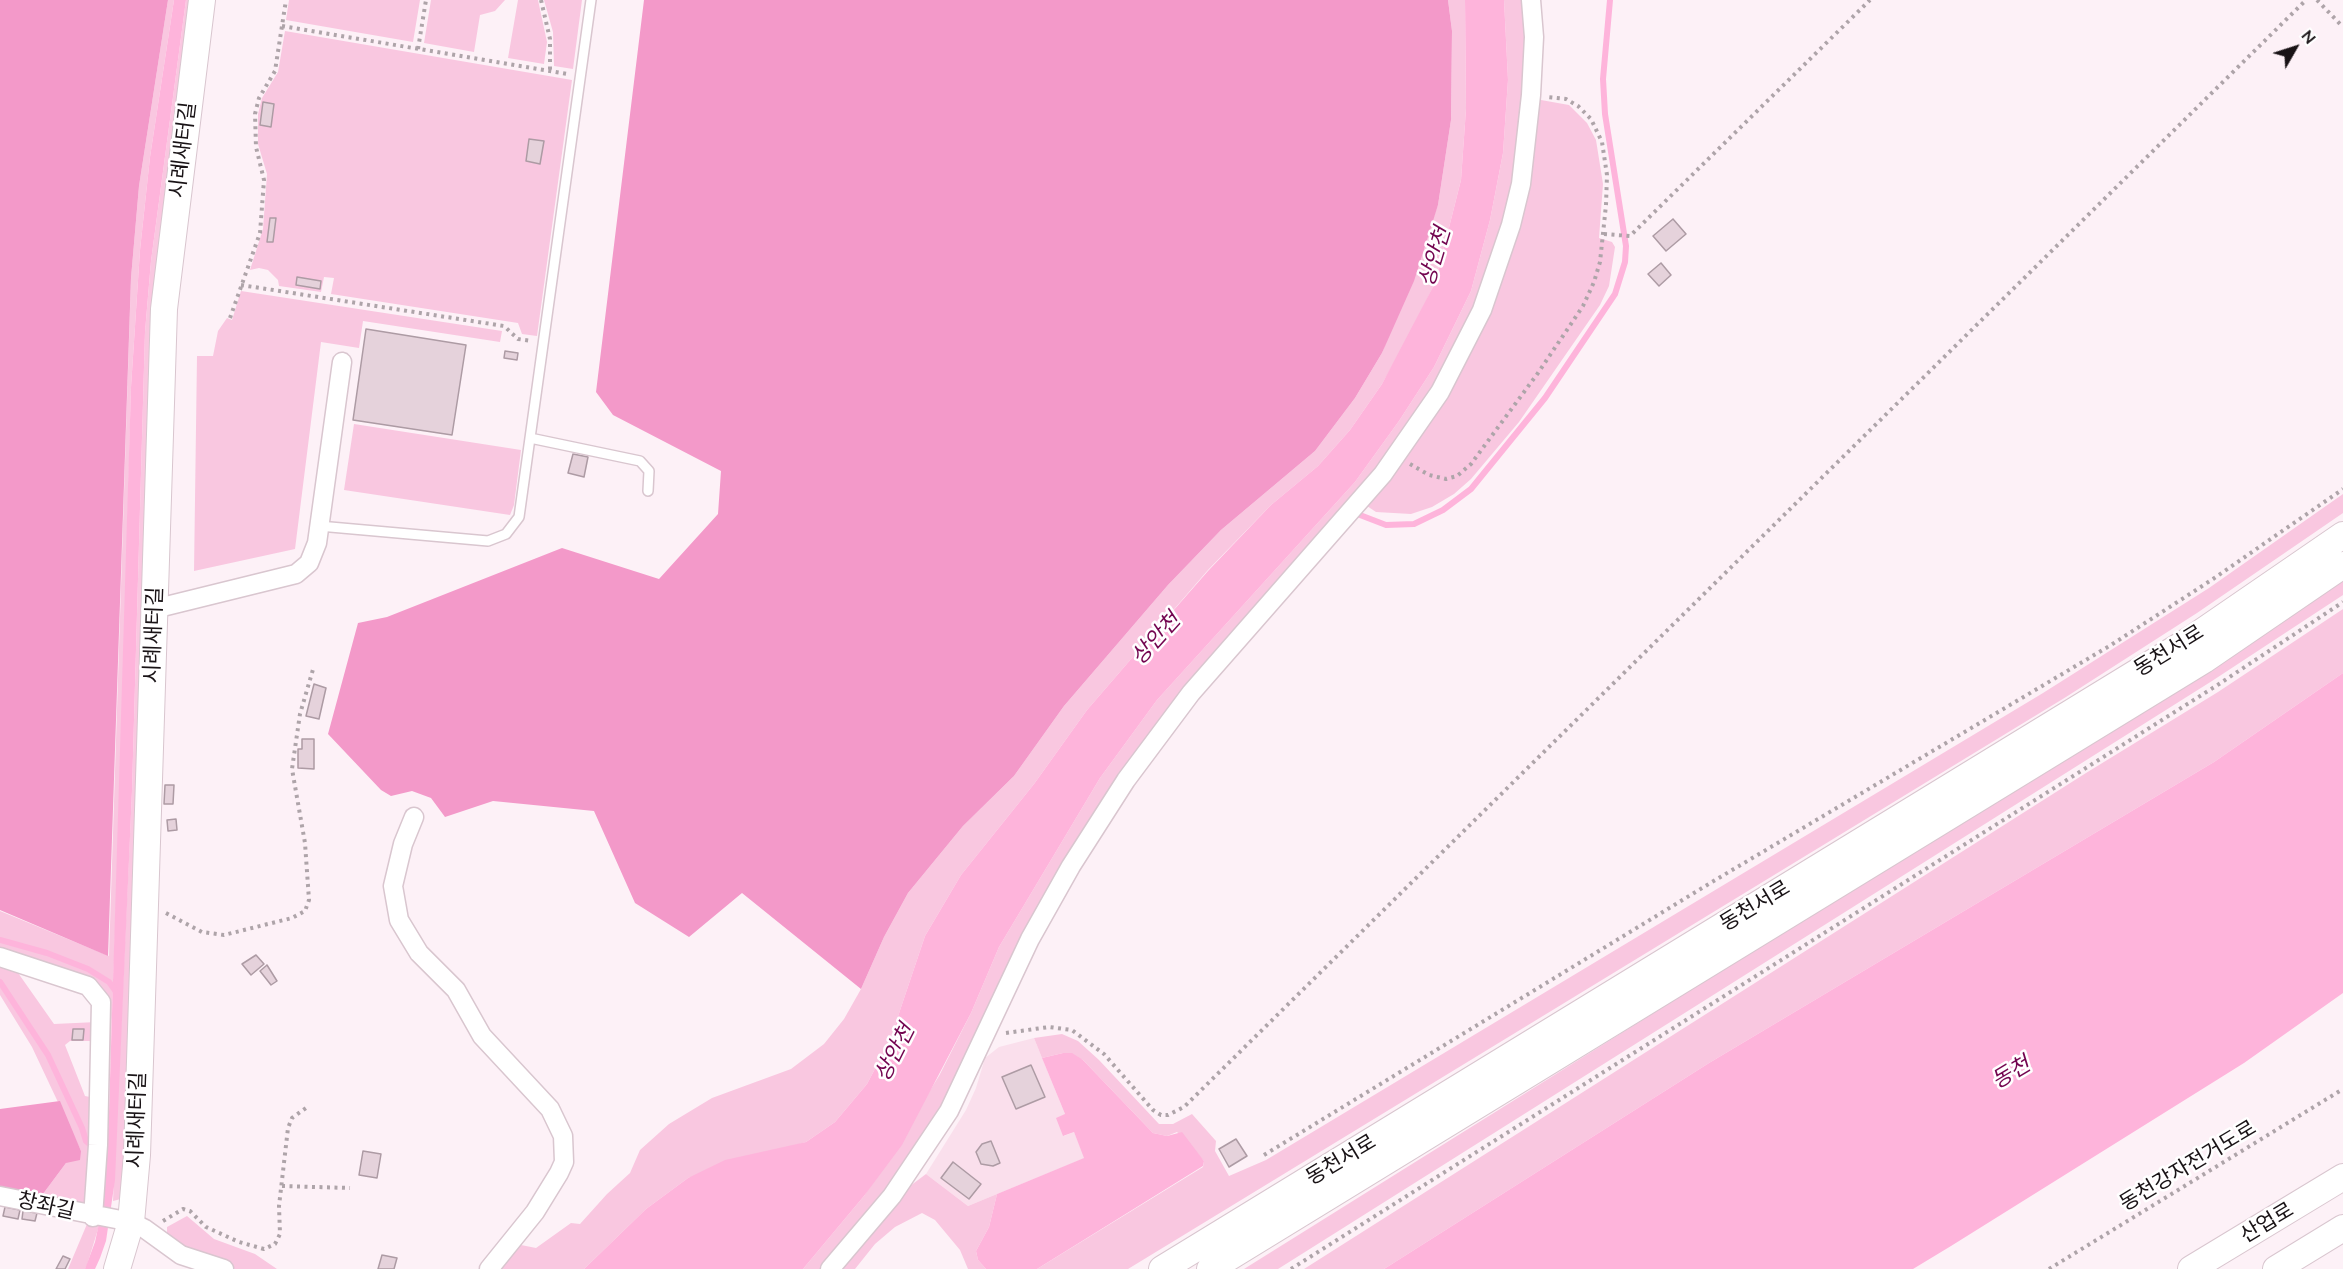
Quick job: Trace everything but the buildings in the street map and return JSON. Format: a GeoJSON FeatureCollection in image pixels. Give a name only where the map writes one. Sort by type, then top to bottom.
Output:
{"type":"FeatureCollection","features":[{"type":"Feature","properties":{"kind":"main road","name":"시례새터길"},"geometry":{"type":"LineString","coordinates":[[117,1269],[134,1226],[164,309],[202,0]]}},
{"type":"Feature","properties":{"kind":"main road","name":"동천서로"},"geometry":{"type":"LineString","coordinates":[[1162,1269],[2193,638],[2343,535]]}},
{"type":"Feature","properties":{"kind":"main road","name":"동천서로"},"geometry":{"type":"LineString","coordinates":[[1210,1269],[2204,660],[2343,565]]}},
{"type":"Feature","properties":{"kind":"main road","name":"산업로"},"geometry":{"type":"LineString","coordinates":[[2191,1269],[2343,1177]]}},
{"type":"Feature","properties":{"kind":"main road","name":"산업로"},"geometry":{"type":"LineString","coordinates":[[2276,1269],[2343,1228]]}},
{"type":"Feature","properties":{"kind":"street"},"geometry":{"type":"LineString","coordinates":[[830,1269],[892,1196],[950,1111],[1025,949],[1065,875],[1149,747],[1215,664],[1331,534],[1398,454],[1440,392],[1462,352],[1499,267],[1521,184],[1531,95],[1534,37],[1531,0]]}},
{"type":"Feature","properties":{"kind":"street"},"geometry":{"type":"LineString","coordinates":[[154,609],[302,571],[314,554],[320,526],[342,362]]}},
{"type":"Feature","properties":{"kind":"street"},"geometry":{"type":"LineString","coordinates":[[414,817],[403,844],[393,886],[399,920],[419,953],[456,990],[482,1036],[550,1109],[563,1136],[564,1162],[559,1173],[535,1212],[489,1269]]}},
{"type":"Feature","properties":{"kind":"street"},"geometry":{"type":"LineString","coordinates":[[0,957],[83,983],[95,991],[100,998],[102,1015],[98,1152],[93,1217]]}},
{"type":"Feature","properties":{"kind":"street","name":"창좌길"},"geometry":{"type":"LineString","coordinates":[[0,1196],[134,1226]]}},
{"type":"Feature","properties":{"kind":"street"},"geometry":{"type":"LineString","coordinates":[[134,1226],[181,1255],[224,1269]]}},
{"type":"Feature","properties":{"kind":"lane"},"geometry":{"type":"LineString","coordinates":[[320,526],[481,541],[496,540],[506,534],[519,517],[591,0]]}},
{"type":"Feature","properties":{"kind":"lane"},"geometry":{"type":"LineString","coordinates":[[530,438],[640,461],[649,471],[648,491]]}},
{"type":"Feature","properties":{"kind":"path"},"geometry":{"type":"LineString","coordinates":[[230,318],[260,226],[264,180],[256,147],[255,114],[258,98],[275,71],[286,0]]}},
{"type":"Feature","properties":{"kind":"path"},"geometry":{"type":"LineString","coordinates":[[418,49],[426,0]]}},
{"type":"Feature","properties":{"kind":"path"},"geometry":{"type":"LineString","coordinates":[[541,0],[550,39],[550,71]]}},
{"type":"Feature","properties":{"kind":"path"},"geometry":{"type":"LineString","coordinates":[[1604,234],[1630,236],[1870,0]]}},
{"type":"Feature","properties":{"kind":"path"},"geometry":{"type":"LineString","coordinates":[[984,1036],[1049,1027],[1072,1030],[1104,1054],[1153,1110],[1168,1115],[1184,1107],[2306,0]]}},
{"type":"Feature","properties":{"kind":"path"},"geometry":{"type":"LineString","coordinates":[[2317,0],[2343,27]]}},
{"type":"Feature","properties":{"kind":"path"},"geometry":{"type":"LineString","coordinates":[[282,26],[580,76]]}},
{"type":"Feature","properties":{"kind":"path"},"geometry":{"type":"LineString","coordinates":[[1398,454],[1419,471],[1446,479],[1457,476],[1471,464],[1532,382],[1582,306],[1594,282],[1604,234],[1607,175],[1597,129],[1585,112],[1571,101],[1531,95]]}},
{"type":"Feature","properties":{"kind":"path"},"geometry":{"type":"LineString","coordinates":[[241,285],[504,326],[521,340],[544,342]]}},
{"type":"Feature","properties":{"kind":"path"},"geometry":{"type":"LineString","coordinates":[[1264,1155],[1712,882],[2111,645],[2213,579],[2343,489]]}},
{"type":"Feature","properties":{"kind":"path"},"geometry":{"type":"LineString","coordinates":[[1291,1269],[2216,686],[2343,602]]}},
{"type":"Feature","properties":{"kind":"path"},"geometry":{"type":"LineString","coordinates":[[144,911],[175,916],[212,935],[224,935],[272,923],[305,911],[309,900],[305,843],[292,769],[296,733],[314,666]]}},
{"type":"Feature","properties":{"kind":"path","name":"동천강자전거도로"},"geometry":{"type":"LineString","coordinates":[[2049,1269],[2343,1089]]}},
{"type":"Feature","properties":{"kind":"path"},"geometry":{"type":"LineString","coordinates":[[134,1226],[166,1218],[183,1209],[190,1211],[206,1227],[226,1237],[257,1248],[270,1247],[279,1240],[280,1234],[281,1186],[290,1123],[306,1108]]}},
{"type":"Feature","properties":{"kind":"path"},"geometry":{"type":"LineString","coordinates":[[281,1186],[350,1188]]}},
{"type":"Feature","properties":{"kind":"shaded area"},"geometry":{"type":"Polygon","coordinates":[[[0,0],[168,0],[139,186],[131,278],[108,956],[0,910],[0,0]]]}},
{"type":"Feature","properties":{"kind":"shaded area"},"geometry":{"type":"Polygon","coordinates":[[[168,0],[174,0],[150,157],[140,250],[131,387],[122,739],[107,1154],[102,1150],[107,994],[100,987],[0,952],[0,911],[109,956],[131,278],[139,186],[168,0]]]}},
{"type":"Feature","properties":{"kind":"shaded area"},"geometry":{"type":"Polygon","coordinates":[[[186,0],[192,0],[126,1149],[121,1199],[113,1201],[132,791],[145,332],[151,261],[186,0]]]}},
{"type":"Feature","properties":{"kind":"shaded area"},"geometry":{"type":"Polygon","coordinates":[[[289,0],[420,0],[413,42],[286,20],[289,0]]]}},
{"type":"Feature","properties":{"kind":"shaded area"},"geometry":{"type":"Polygon","coordinates":[[[431,0],[505,0],[495,11],[480,15],[474,52],[424,43],[431,0]]]}},
{"type":"Feature","properties":{"kind":"shaded area"},"geometry":{"type":"Polygon","coordinates":[[[518,0],[538,0],[547,42],[544,64],[508,58],[518,0]]]}},
{"type":"Feature","properties":{"kind":"shaded area"},"geometry":{"type":"Polygon","coordinates":[[[544,0],[582,0],[573,69],[554,66],[553,32],[544,0]]]}},
{"type":"Feature","properties":{"kind":"shaded area"},"geometry":{"type":"Polygon","coordinates":[[[644,0],[1448,0],[1452,31],[1451,120],[1438,205],[1414,281],[1382,353],[1355,398],[1315,451],[1221,530],[1168,585],[1064,706],[1014,776],[963,826],[908,893],[884,937],[861,989],[742,893],[689,937],[635,903],[594,811],[493,801],[445,817],[431,798],[412,791],[391,796],[381,790],[328,734],[358,623],[387,617],[562,548],[659,579],[718,514],[721,471],[613,415],[596,392],[644,0]]]}},
{"type":"Feature","properties":{"kind":"shaded area"},"geometry":{"type":"Polygon","coordinates":[[[1448,0],[1465,0],[1466,109],[1461,180],[1435,283],[1407,340],[1382,384],[1350,430],[1318,466],[1271,505],[1208,570],[1087,710],[1034,784],[961,875],[925,936],[890,1040],[867,1084],[835,1122],[806,1142],[688,1178],[646,1209],[584,1269],[499,1269],[516,1244],[536,1248],[571,1223],[580,1224],[630,1173],[640,1150],[669,1124],[712,1098],[791,1069],[824,1044],[844,1019],[861,989],[884,937],[908,893],[963,826],[1014,776],[1064,706],[1168,585],[1221,530],[1315,451],[1355,398],[1382,353],[1438,205],[1451,120],[1452,31],[1448,0]]]}},
{"type":"Feature","properties":{"kind":"shaded area"},"geometry":{"type":"Polygon","coordinates":[[[1504,0],[1526,0],[1527,35],[1516,180],[1478,305],[1405,438],[1170,711],[901,1175],[824,1269],[803,1269],[864,1196],[939,1076],[971,1013],[999,947],[1100,778],[1157,700],[1355,482],[1434,367],[1471,291],[1490,220],[1503,153],[1508,80],[1504,0]]]}},
{"type":"Feature","properties":{"kind":"shaded area"},"geometry":{"type":"Polygon","coordinates":[[[285,31],[572,80],[537,336],[522,334],[518,323],[331,294],[334,278],[324,277],[321,292],[279,286],[278,280],[268,270],[259,268],[250,270],[263,229],[267,174],[258,144],[258,114],[262,98],[278,72],[285,31]]]}},
{"type":"Feature","properties":{"kind":"shaded area"},"geometry":{"type":"Polygon","coordinates":[[[1536,101],[1569,105],[1587,123],[1596,140],[1603,184],[1599,238],[1612,242],[1615,247],[1609,286],[1600,305],[1519,422],[1471,479],[1454,494],[1432,507],[1411,514],[1376,512],[1364,504],[1469,350],[1536,101]]]}},
{"type":"Feature","properties":{"kind":"shaded area"},"geometry":{"type":"Polygon","coordinates":[[[241,291],[502,331],[500,342],[363,321],[359,348],[321,342],[295,549],[194,571],[197,356],[213,356],[218,331],[227,318],[232,320],[241,291]]]}},
{"type":"Feature","properties":{"kind":"shaded area"},"geometry":{"type":"Polygon","coordinates":[[[354,424],[521,450],[514,505],[510,515],[344,490],[354,424]]]}},
{"type":"Feature","properties":{"kind":"shaded area"},"geometry":{"type":"Polygon","coordinates":[[[2343,494],[2343,513],[2197,613],[2066,697],[1128,1269],[1037,1269],[1203,1167],[1204,1161],[1177,1132],[1167,1136],[1153,1133],[1083,1060],[1063,1053],[1042,1058],[1034,1038],[1062,1034],[1078,1041],[1159,1124],[1173,1124],[1192,1114],[1216,1141],[1215,1151],[1229,1176],[1266,1160],[2043,693],[2209,588],[2343,494]]]}},
{"type":"Feature","properties":{"kind":"shaded area"},"geometry":{"type":"Polygon","coordinates":[[[2343,580],[2343,595],[2212,681],[1278,1269],[1244,1269],[1788,929],[2208,671],[2343,580]]]}},
{"type":"Feature","properties":{"kind":"shaded area"},"geometry":{"type":"Polygon","coordinates":[[[2343,609],[2343,673],[2214,762],[1709,1063],[1384,1269],[1304,1269],[2086,773],[2218,692],[2343,609]]]}},
{"type":"Feature","properties":{"kind":"shaded area"},"geometry":{"type":"Polygon","coordinates":[[[0,962],[16,970],[54,1024],[97,1022],[97,1041],[70,1041],[65,1045],[85,1096],[95,1098],[85,1207],[40,1198],[66,1163],[81,1151],[32,1047],[0,995],[0,962]]]}},
{"type":"Feature","properties":{"kind":"shaded area"},"geometry":{"type":"Polygon","coordinates":[[[1034,1038],[1065,1114],[1064,1136],[1074,1132],[1085,1158],[968,1206],[926,1174],[966,1110],[976,1088],[985,1058],[999,1047],[1034,1038]]]}},
{"type":"Feature","properties":{"kind":"shaded area"},"geometry":{"type":"Polygon","coordinates":[[[60,1101],[81,1151],[80,1160],[66,1163],[40,1198],[0,1187],[0,1109],[60,1101]]]}},
{"type":"Feature","properties":{"kind":"shaded area"},"geometry":{"type":"Polygon","coordinates":[[[926,1174],[968,1206],[997,1194],[989,1227],[976,1251],[978,1260],[986,1269],[968,1269],[960,1250],[935,1220],[922,1213],[895,1227],[875,1244],[855,1269],[836,1269],[906,1189],[926,1174]]]}},
{"type":"Feature","properties":{"kind":"shaded area"},"geometry":{"type":"Polygon","coordinates":[[[187,1216],[214,1239],[255,1254],[277,1269],[235,1269],[181,1251],[167,1234],[167,1227],[187,1216]]]}},
{"type":"Feature","properties":{"kind":"shaded area"},"geometry":{"type":"Polygon","coordinates":[[[87,1224],[99,1226],[87,1265],[85,1269],[68,1269],[87,1224]]]}},
{"type":"Feature","properties":{"kind":"water"},"geometry":{"type":"Polygon","coordinates":[[[174,0],[186,0],[151,261],[145,332],[132,791],[115,1180],[106,1241],[95,1269],[85,1269],[95,1242],[104,1200],[109,1112],[131,387],[140,250],[150,157],[174,0]]]}},
{"type":"Feature","properties":{"kind":"water","name":"상안천"},"geometry":{"type":"Polygon","coordinates":[[[1465,0],[1504,0],[1508,80],[1503,153],[1490,220],[1471,291],[1434,367],[1355,482],[1157,700],[1100,778],[999,947],[971,1013],[902,1145],[864,1196],[803,1269],[584,1269],[646,1209],[688,1178],[725,1160],[806,1142],[835,1122],[867,1084],[890,1040],[925,936],[961,875],[1034,784],[1087,710],[1208,571],[1271,505],[1318,466],[1350,430],[1382,384],[1435,283],[1461,180],[1466,109],[1465,0]]]}},
{"type":"Feature","properties":{"kind":"water","name":"동천"},"geometry":{"type":"Polygon","coordinates":[[[2343,673],[2343,993],[2244,1063],[1951,1246],[1913,1269],[1384,1269],[1709,1063],[2214,762],[2343,673]]]}},
{"type":"Feature","properties":{"kind":"water"},"geometry":{"type":"Polygon","coordinates":[[[1072,1053],[1083,1060],[1153,1133],[1167,1136],[1182,1132],[1204,1161],[1203,1166],[1037,1269],[986,1269],[978,1260],[976,1251],[989,1227],[997,1194],[1084,1158],[1074,1132],[1063,1136],[1056,1118],[1065,1114],[1042,1058],[1072,1053]]]}},
{"type":"Feature","properties":{"kind":"waterway"},"geometry":{"type":"LineString","coordinates":[[1360,515],[1386,525],[1414,524],[1443,510],[1471,489],[1545,398],[1615,294],[1625,262],[1626,246],[1605,114],[1603,79],[1610,0]]}},
{"type":"Feature","properties":{"kind":"waterway"},"geometry":{"type":"LineString","coordinates":[[0,940],[47,953],[88,969],[109,982],[117,993]]}},
{"type":"Feature","properties":{"kind":"waterway"},"geometry":{"type":"LineString","coordinates":[[0,982],[48,1055],[86,1141],[95,1149]]}}]}
